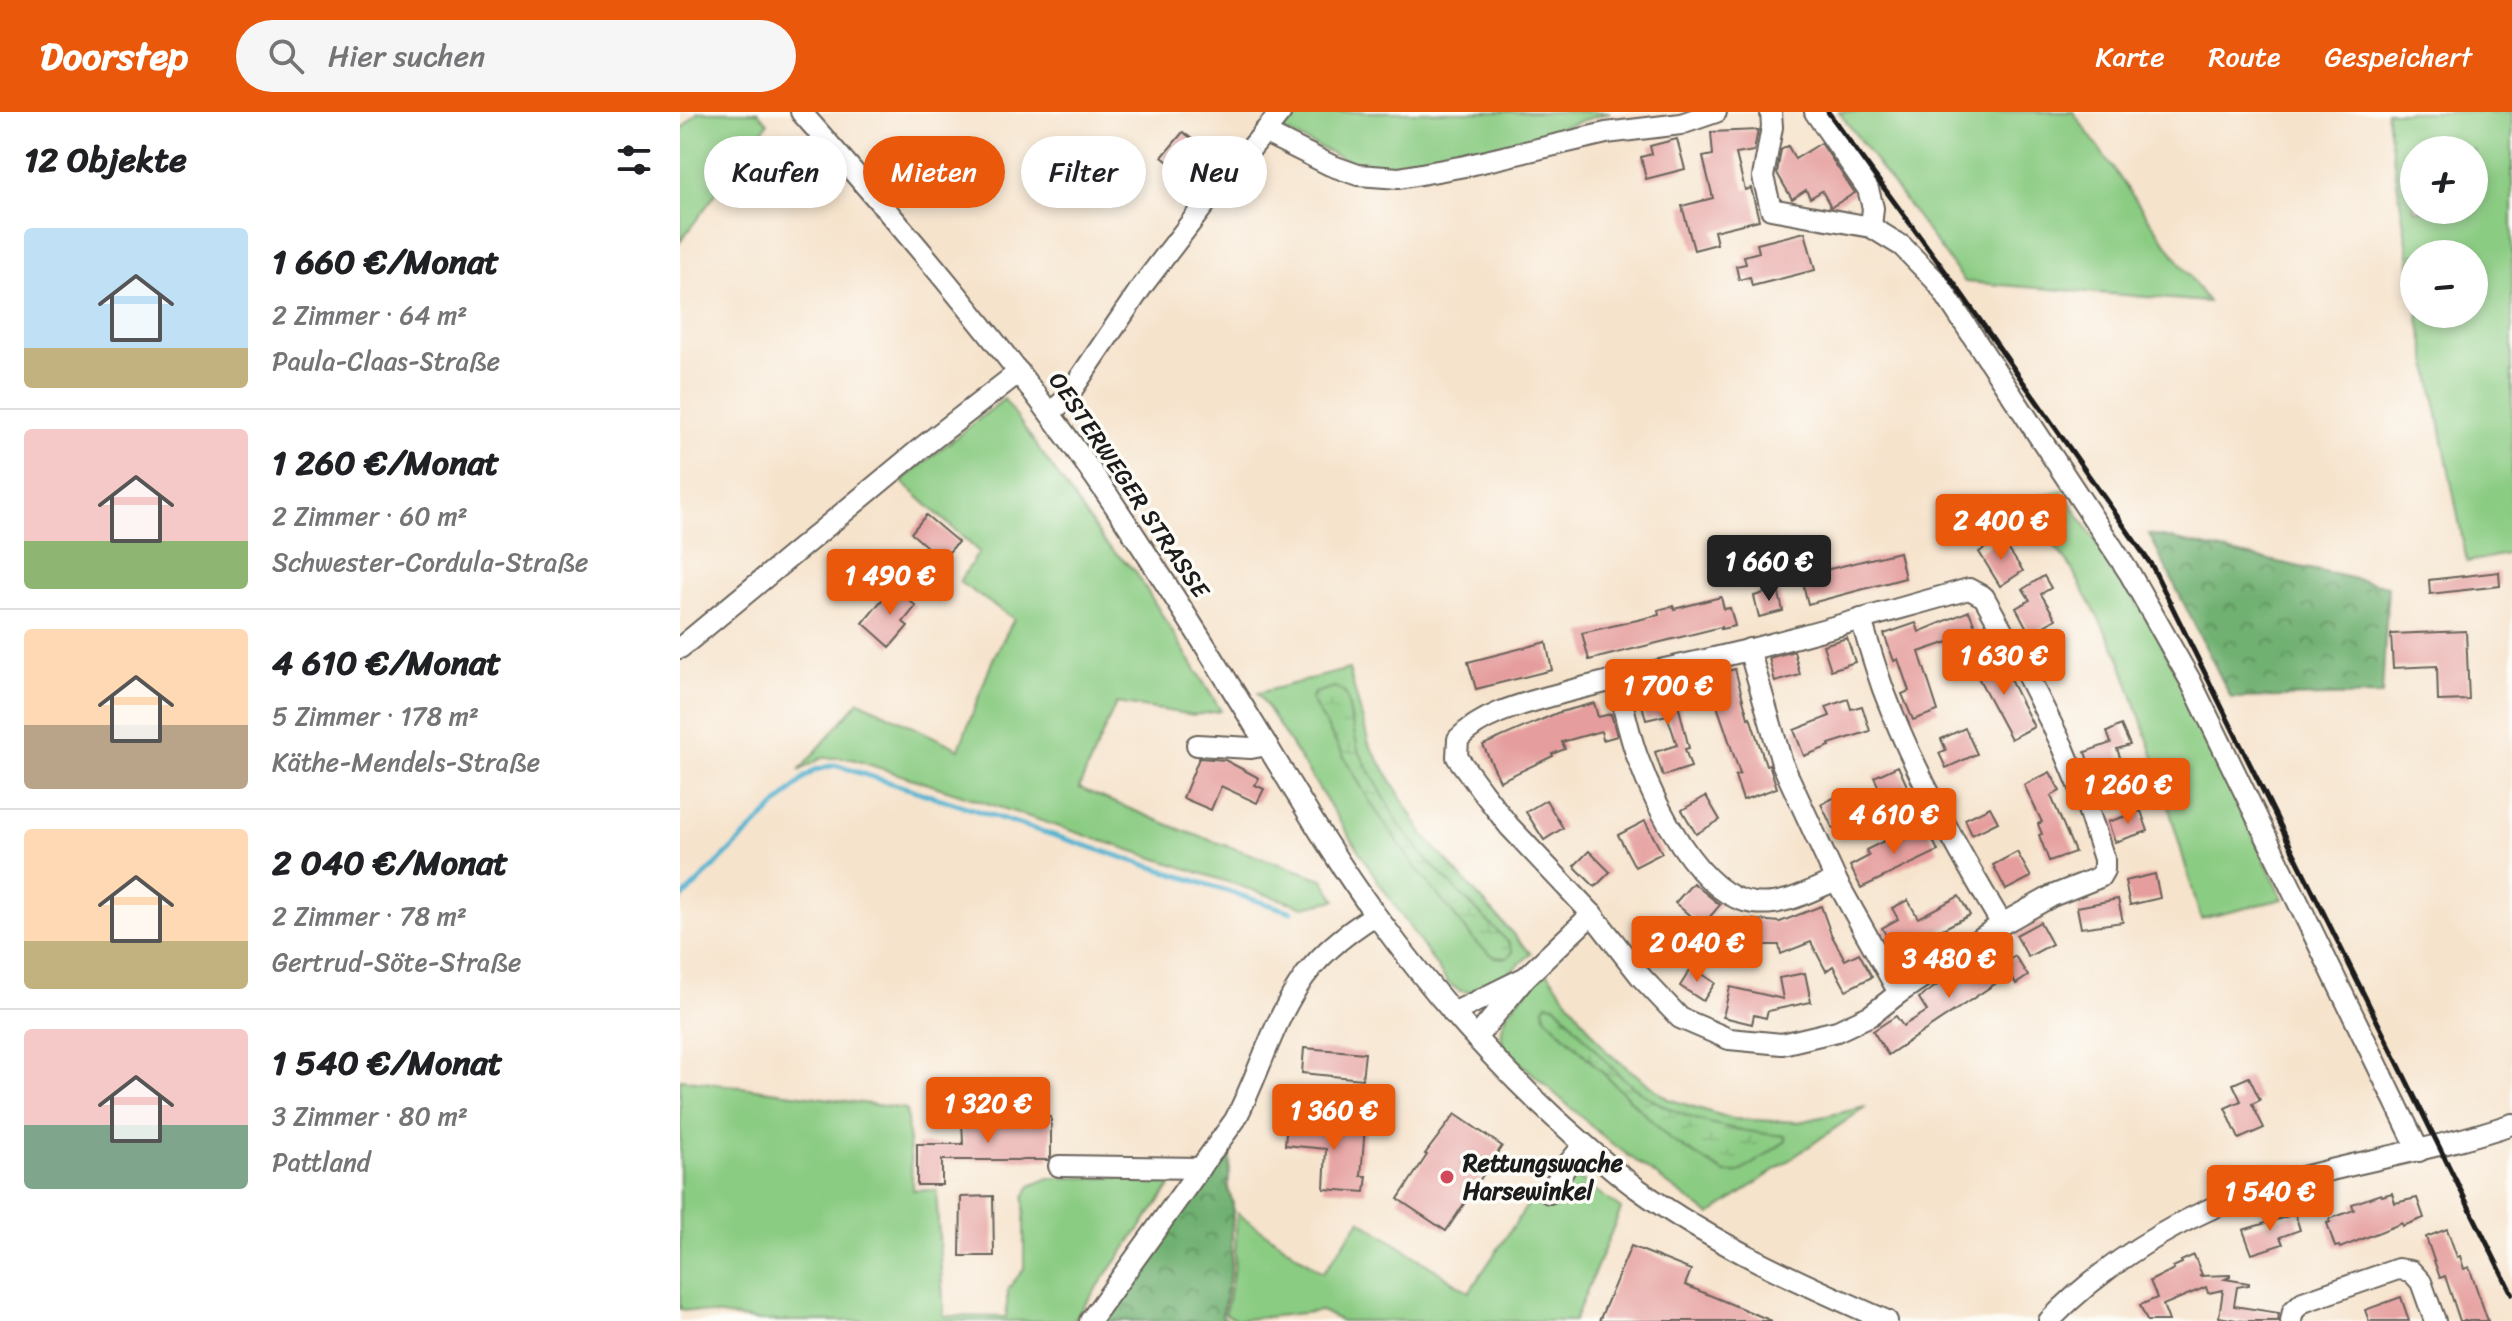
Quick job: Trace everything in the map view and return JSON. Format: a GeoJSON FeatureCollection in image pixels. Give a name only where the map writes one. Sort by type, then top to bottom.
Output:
{"type":"FeatureCollection","features":[{"type":"Feature","properties":{"kind":"street","name":"OESTERWEGER STRASSE"},"geometry":{"type":"LineString","coordinates":[[801,112],[902,228],[1050,413],[1175,598],[1320,834],[1375,915],[1453,1013],[1509,1075],[1584,1145],[1636,1187],[1698,1229],[1772,1270],[1887,1321]]}},
{"type":"Feature","properties":{"kind":"street"},"geometry":{"type":"LineString","coordinates":[[1050,413],[1065,400],[1143,285],[1205,204],[1281,112]]}},
{"type":"Feature","properties":{"kind":"street"},"geometry":{"type":"LineString","coordinates":[[1264,132],[1330,165],[1358,175],[1399,178],[1606,133],[1681,124],[1716,112]]}},
{"type":"Feature","properties":{"kind":"street"},"geometry":{"type":"LineString","coordinates":[[1771,112],[1772,127],[1763,177],[1771,209],[1871,227],[1902,246],[1937,282],[2130,574],[2190,680],[2419,1151]]}},
{"type":"Feature","properties":{"kind":"street"},"geometry":{"type":"LineString","coordinates":[[1815,112],[1868,189],[1873,208],[1871,227]]}},
{"type":"Feature","properties":{"kind":"street"},"geometry":{"type":"LineString","coordinates":[[680,648],[920,449],[1019,372]]}},
{"type":"Feature","properties":{"kind":"street"},"geometry":{"type":"LineString","coordinates":[[1969,589],[1984,597],[2063,747],[2088,809],[2104,859],[2104,870],[2100,877],[2052,896],[2002,924],[1871,1015],[1837,1031],[1782,1044],[1729,1039],[1680,1018],[1642,978],[1592,914],[1509,826],[1482,791],[1457,757],[1458,739],[1467,730],[1493,716],[1531,702],[1616,678],[1749,649],[1861,619],[1969,589]]}},
{"type":"Feature","properties":{"kind":"street"},"geometry":{"type":"LineString","coordinates":[[1861,619],[1884,690],[1908,745],[1956,847],[2002,924]]}},
{"type":"Feature","properties":{"kind":"street"},"geometry":{"type":"LineString","coordinates":[[1749,649],[1782,763],[1836,880],[1899,993]]}},
{"type":"Feature","properties":{"kind":"street"},"geometry":{"type":"LineString","coordinates":[[1616,678],[1636,753],[1652,795],[1684,850],[1717,888],[1753,903],[1786,902],[1836,880]]}},
{"type":"Feature","properties":{"kind":"street"},"geometry":{"type":"LineString","coordinates":[[1197,745],[1251,748],[1267,745]]}},
{"type":"Feature","properties":{"kind":"street"},"geometry":{"type":"LineString","coordinates":[[1476,1038],[1526,977],[1592,914]]}},
{"type":"Feature","properties":{"kind":"street"},"geometry":{"type":"LineString","coordinates":[[1090,1321],[1240,1110],[1299,985],[1327,951],[1375,915]]}},
{"type":"Feature","properties":{"kind":"street"},"geometry":{"type":"LineString","coordinates":[[1453,1013],[1526,977]]}},
{"type":"Feature","properties":{"kind":"street"},"geometry":{"type":"LineString","coordinates":[[2049,1321],[2118,1261],[2200,1213],[2290,1181],[2419,1151],[2512,1124]]}},
{"type":"Feature","properties":{"kind":"street"},"geometry":{"type":"LineString","coordinates":[[1549,1193],[1584,1145]]}},
{"type":"Feature","properties":{"kind":"street"},"geometry":{"type":"LineString","coordinates":[[1059,1166],[1201,1168]]}},
{"type":"Feature","properties":{"kind":"street"},"geometry":{"type":"LineString","coordinates":[[2291,1321],[2293,1311],[2303,1302],[2398,1269],[2411,1271],[2421,1282],[2435,1321]]}},
{"type":"Feature","properties":{"kind":"green space"},"geometry":{"type":"Polygon","coordinates":[[[698,112],[758,112],[768,123],[758,136],[704,136],[705,208],[680,242],[680,131],[698,112]]]}},
{"type":"Feature","properties":{"kind":"green space"},"geometry":{"type":"Polygon","coordinates":[[[1290,112],[1610,112],[1411,169],[1364,168],[1277,128],[1290,112]]]}},
{"type":"Feature","properties":{"kind":"green space"},"geometry":{"type":"Polygon","coordinates":[[[1839,112],[2073,112],[2208,302],[1965,282],[1839,112]]]}},
{"type":"Feature","properties":{"kind":"green space"},"geometry":{"type":"Polygon","coordinates":[[[2386,112],[2512,112],[2512,553],[2467,562],[2421,328],[2488,328],[2488,240],[2406,240],[2404,224],[2488,224],[2488,136],[2400,136],[2400,200],[2386,112]]]}},
{"type":"Feature","properties":{"kind":"green space"},"geometry":{"type":"Polygon","coordinates":[[[1004,399],[1106,544],[1135,571],[1221,711],[1194,715],[1116,703],[1079,788],[1184,831],[1323,879],[1336,900],[1304,907],[849,758],[822,758],[799,771],[859,701],[959,749],[993,659],[1014,619],[959,582],[979,552],[901,481],[1004,399]]]}},
{"type":"Feature","properties":{"kind":"green space"},"geometry":{"type":"Polygon","coordinates":[[[2062,490],[2158,635],[2283,899],[2201,919],[2156,763],[2118,654],[2069,564],[2018,501],[2062,490]]]}},
{"type":"Feature","properties":{"kind":"green space"},"geometry":{"type":"Polygon","coordinates":[[[2149,534],[2388,586],[2382,695],[2231,698],[2149,534]]]}},
{"type":"Feature","properties":{"kind":"green space"},"geometry":{"type":"Polygon","coordinates":[[[1349,669],[1369,744],[1425,837],[1531,954],[1503,978],[1475,992],[1460,991],[1448,983],[1378,881],[1258,693],[1349,669]]]}},
{"type":"Feature","properties":{"kind":"green space"},"geometry":{"type":"Polygon","coordinates":[[[1335,687],[1346,694],[1358,750],[1399,824],[1428,861],[1509,943],[1513,952],[1507,958],[1495,957],[1478,945],[1412,863],[1370,802],[1311,699],[1314,693],[1335,687]]]}},
{"type":"Feature","properties":{"kind":"green space"},"geometry":{"type":"Polygon","coordinates":[[[1547,972],[1607,1052],[1668,1099],[1733,1119],[1799,1122],[1866,1107],[1710,1215],[1606,1139],[1506,1050],[1502,1027],[1506,1017],[1547,972]]]}},
{"type":"Feature","properties":{"kind":"green space"},"geometry":{"type":"Polygon","coordinates":[[[1547,1003],[1557,1006],[1610,1065],[1646,1096],[1702,1121],[1785,1136],[1786,1141],[1739,1173],[1725,1173],[1671,1140],[1545,1016],[1547,1003]]]}},
{"type":"Feature","properties":{"kind":"green space"},"geometry":{"type":"Polygon","coordinates":[[[680,1079],[906,1109],[913,1190],[936,1190],[944,1316],[1006,1317],[1008,1289],[1024,1269],[1024,1197],[1030,1186],[1049,1178],[1177,1177],[1073,1321],[760,1321],[680,1309],[680,1079]]]}},
{"type":"Feature","properties":{"kind":"green space"},"geometry":{"type":"Polygon","coordinates":[[[1232,1146],[1228,1188],[1233,1204],[1231,1270],[1222,1316],[1228,1321],[1101,1321],[1214,1161],[1232,1146]]]}},
{"type":"Feature","properties":{"kind":"green space"},"geometry":{"type":"Polygon","coordinates":[[[1574,1175],[1621,1209],[1574,1321],[1341,1321],[1321,1311],[1238,1320],[1225,1314],[1234,1270],[1237,1213],[1323,1273],[1360,1220],[1469,1292],[1533,1197],[1551,1209],[1574,1175]]]}},
{"type":"Feature","properties":{"kind":"building"},"geometry":{"type":"Polygon","coordinates":[[[1758,130],[1754,151],[1736,154],[1745,190],[1751,188],[1759,220],[1714,231],[1717,244],[1694,250],[1682,206],[1713,198],[1703,157],[1713,155],[1711,132],[1758,130]]]}},
{"type":"Feature","properties":{"kind":"building"},"geometry":{"type":"Polygon","coordinates":[[[1677,139],[1685,169],[1646,179],[1641,157],[1652,154],[1650,146],[1677,139]]]}},
{"type":"Feature","properties":{"kind":"building"},"geometry":{"type":"Polygon","coordinates":[[[1821,143],[1855,193],[1831,207],[1822,191],[1810,198],[1806,190],[1792,199],[1777,173],[1781,150],[1788,146],[1795,159],[1821,143]]]}},
{"type":"Feature","properties":{"kind":"building"},"geometry":{"type":"Polygon","coordinates":[[[1805,232],[1815,270],[1752,286],[1750,277],[1739,280],[1736,266],[1746,264],[1744,256],[1759,252],[1757,244],[1805,232]]]}},
{"type":"Feature","properties":{"kind":"building"},"geometry":{"type":"Polygon","coordinates":[[[926,515],[958,542],[942,560],[911,533],[926,515]]]}},
{"type":"Feature","properties":{"kind":"building"},"geometry":{"type":"Polygon","coordinates":[[[2001,538],[2023,571],[2000,586],[1979,552],[2001,538]]]}},
{"type":"Feature","properties":{"kind":"building"},"geometry":{"type":"Polygon","coordinates":[[[1899,552],[1905,578],[1808,604],[1801,576],[1899,552]]]}},
{"type":"Feature","properties":{"kind":"building"},"geometry":{"type":"Polygon","coordinates":[[[2499,572],[2500,586],[2430,594],[2429,580],[2499,572]]]}},
{"type":"Feature","properties":{"kind":"building"},"geometry":{"type":"Polygon","coordinates":[[[2044,576],[2051,588],[2041,594],[2056,619],[2030,634],[2016,608],[2030,600],[2023,589],[2044,576]]]}},
{"type":"Feature","properties":{"kind":"building"},"geometry":{"type":"Polygon","coordinates":[[[893,586],[916,606],[903,622],[908,626],[890,647],[863,623],[893,586]]]}},
{"type":"Feature","properties":{"kind":"building"},"geometry":{"type":"Polygon","coordinates":[[[1778,589],[1783,611],[1759,617],[1754,596],[1778,589]]]}},
{"type":"Feature","properties":{"kind":"building"},"geometry":{"type":"Polygon","coordinates":[[[1721,597],[1724,609],[1730,608],[1735,626],[1589,660],[1582,633],[1659,615],[1658,610],[1673,606],[1674,609],[1721,597]]]}},
{"type":"Feature","properties":{"kind":"building"},"geometry":{"type":"Polygon","coordinates":[[[1969,611],[1979,635],[1951,647],[1948,642],[1919,652],[1938,711],[1913,720],[1902,694],[1909,691],[1898,659],[1894,661],[1884,634],[1916,623],[1919,632],[1969,611]]]}},
{"type":"Feature","properties":{"kind":"building"},"geometry":{"type":"Polygon","coordinates":[[[2466,631],[2469,700],[2438,701],[2437,666],[2393,668],[2391,634],[2466,631]]]}},
{"type":"Feature","properties":{"kind":"building"},"geometry":{"type":"Polygon","coordinates":[[[1847,638],[1855,662],[1831,670],[1823,645],[1847,638]]]}},
{"type":"Feature","properties":{"kind":"building"},"geometry":{"type":"Polygon","coordinates":[[[1546,642],[1552,670],[1476,689],[1468,662],[1546,642]]]}},
{"type":"Feature","properties":{"kind":"building"},"geometry":{"type":"Polygon","coordinates":[[[1794,651],[1800,675],[1775,682],[1769,658],[1794,651]]]}},
{"type":"Feature","properties":{"kind":"building"},"geometry":{"type":"Polygon","coordinates":[[[1998,656],[2034,727],[2011,739],[1973,668],[1998,656]]]}},
{"type":"Feature","properties":{"kind":"building"},"geometry":{"type":"Polygon","coordinates":[[[1735,669],[1748,718],[1777,788],[1743,800],[1735,776],[1740,774],[1724,726],[1716,703],[1708,705],[1701,678],[1735,669]]]}},
{"type":"Feature","properties":{"kind":"building"},"geometry":{"type":"Polygon","coordinates":[[[1673,684],[1691,767],[1663,776],[1655,752],[1677,745],[1667,715],[1646,720],[1639,693],[1673,684]]]}},
{"type":"Feature","properties":{"kind":"building"},"geometry":{"type":"Polygon","coordinates":[[[1848,699],[1851,709],[1862,706],[1870,731],[1804,756],[1794,730],[1830,716],[1826,707],[1848,699]]]}},
{"type":"Feature","properties":{"kind":"building"},"geometry":{"type":"Polygon","coordinates":[[[1594,703],[1598,717],[1611,714],[1617,736],[1603,740],[1601,731],[1562,742],[1565,749],[1500,781],[1483,745],[1557,713],[1594,703]]]}},
{"type":"Feature","properties":{"kind":"building"},"geometry":{"type":"Polygon","coordinates":[[[2121,725],[2130,745],[2117,749],[2123,765],[2093,776],[2085,752],[2111,743],[2107,732],[2121,725]]]}},
{"type":"Feature","properties":{"kind":"building"},"geometry":{"type":"Polygon","coordinates":[[[1965,728],[1977,754],[1946,768],[1939,753],[1946,750],[1941,739],[1965,728]]]}},
{"type":"Feature","properties":{"kind":"building"},"geometry":{"type":"Polygon","coordinates":[[[1199,758],[1225,760],[1259,778],[1255,785],[1264,789],[1257,803],[1221,786],[1211,810],[1183,798],[1199,758]]]}},
{"type":"Feature","properties":{"kind":"building"},"geometry":{"type":"Polygon","coordinates":[[[1898,766],[1908,788],[1884,799],[1874,777],[1898,766]]]}},
{"type":"Feature","properties":{"kind":"building"},"geometry":{"type":"Polygon","coordinates":[[[2050,772],[2060,791],[2051,796],[2075,852],[2049,861],[2039,835],[2042,834],[2038,824],[2042,822],[2024,785],[2050,772]]]}},
{"type":"Feature","properties":{"kind":"building"},"geometry":{"type":"Polygon","coordinates":[[[1846,792],[1858,818],[1833,829],[1821,804],[1846,792]]]}},
{"type":"Feature","properties":{"kind":"building"},"geometry":{"type":"Polygon","coordinates":[[[1706,796],[1720,820],[1696,834],[1682,810],[1706,796]]]}},
{"type":"Feature","properties":{"kind":"building"},"geometry":{"type":"Polygon","coordinates":[[[1546,800],[1563,828],[1544,840],[1526,812],[1546,800]]]}},
{"type":"Feature","properties":{"kind":"building"},"geometry":{"type":"Polygon","coordinates":[[[1990,807],[1998,822],[1972,835],[1965,819],[1990,807]]]}},
{"type":"Feature","properties":{"kind":"building"},"geometry":{"type":"Polygon","coordinates":[[[2141,811],[2148,831],[2115,842],[2108,822],[2141,811]]]}},
{"type":"Feature","properties":{"kind":"building"},"geometry":{"type":"Polygon","coordinates":[[[1645,821],[1662,853],[1635,867],[1618,835],[1645,821]]]}},
{"type":"Feature","properties":{"kind":"building"},"geometry":{"type":"Polygon","coordinates":[[[1910,828],[1913,834],[1927,828],[1938,851],[1861,888],[1850,866],[1869,856],[1866,850],[1910,828]]]}},
{"type":"Feature","properties":{"kind":"building"},"geometry":{"type":"Polygon","coordinates":[[[1589,851],[1610,872],[1595,887],[1574,866],[1589,851]]]}},
{"type":"Feature","properties":{"kind":"building"},"geometry":{"type":"Polygon","coordinates":[[[2017,852],[2031,877],[2006,890],[1993,865],[2017,852]]]}},
{"type":"Feature","properties":{"kind":"building"},"geometry":{"type":"Polygon","coordinates":[[[2155,874],[2160,898],[2130,905],[2125,881],[2155,874]]]}},
{"type":"Feature","properties":{"kind":"building"},"geometry":{"type":"Polygon","coordinates":[[[1693,883],[1720,905],[1702,926],[1675,903],[1693,883]]]}},
{"type":"Feature","properties":{"kind":"building"},"geometry":{"type":"Polygon","coordinates":[[[1959,896],[1970,915],[1896,953],[1882,928],[1898,919],[1892,908],[1908,900],[1918,918],[1959,896]]]}},
{"type":"Feature","properties":{"kind":"building"},"geometry":{"type":"Polygon","coordinates":[[[2118,899],[2123,922],[2081,928],[2077,907],[2118,899]]]}},
{"type":"Feature","properties":{"kind":"building"},"geometry":{"type":"Polygon","coordinates":[[[1821,906],[1845,960],[1859,953],[1872,977],[1846,990],[1833,966],[1826,971],[1811,942],[1781,954],[1779,945],[1744,942],[1746,919],[1780,922],[1821,906]]]}},
{"type":"Feature","properties":{"kind":"building"},"geometry":{"type":"Polygon","coordinates":[[[2040,922],[2052,944],[2028,957],[2016,935],[2040,922]]]}},
{"type":"Feature","properties":{"kind":"building"},"geometry":{"type":"Polygon","coordinates":[[[1994,950],[2003,964],[2015,956],[2028,976],[2016,984],[2010,974],[1888,1055],[1873,1031],[1896,1016],[1903,1026],[1927,1011],[1919,998],[1946,979],[1951,986],[1973,972],[1970,967],[1994,950]]]}},
{"type":"Feature","properties":{"kind":"building"},"geometry":{"type":"Polygon","coordinates":[[[1692,967],[1715,983],[1703,1001],[1680,986],[1692,967]]]}},
{"type":"Feature","properties":{"kind":"building"},"geometry":{"type":"Polygon","coordinates":[[[1805,973],[1811,1002],[1768,1011],[1766,1018],[1754,1015],[1752,1024],[1723,1017],[1730,987],[1783,999],[1779,978],[1805,973]]]}},
{"type":"Feature","properties":{"kind":"building"},"geometry":{"type":"Polygon","coordinates":[[[1304,1048],[1365,1053],[1362,1079],[1302,1073],[1304,1048]]]}},
{"type":"Feature","properties":{"kind":"building"},"geometry":{"type":"Polygon","coordinates":[[[2249,1077],[2260,1100],[2252,1104],[2264,1128],[2239,1139],[2225,1108],[2241,1101],[2233,1084],[2249,1077]]]}},
{"type":"Feature","properties":{"kind":"building","name":"Rettungswache Harsewinkel"},"geometry":{"type":"Polygon","coordinates":[[[1455,1114],[1502,1146],[1446,1231],[1398,1199],[1425,1154],[1455,1114]]]}},
{"type":"Feature","properties":{"kind":"building"},"geometry":{"type":"Polygon","coordinates":[[[1051,1117],[1051,1156],[1048,1160],[942,1160],[942,1185],[917,1185],[917,1144],[963,1144],[962,1118],[1051,1117]]]}},
{"type":"Feature","properties":{"kind":"building"},"geometry":{"type":"Polygon","coordinates":[[[1287,1121],[1365,1127],[1361,1176],[1367,1176],[1365,1192],[1324,1189],[1326,1149],[1285,1145],[1287,1121]]]}},
{"type":"Feature","properties":{"kind":"building"},"geometry":{"type":"Polygon","coordinates":[[[2392,1193],[2395,1203],[2417,1198],[2424,1218],[2403,1226],[2402,1223],[2340,1248],[2335,1247],[2327,1223],[2329,1219],[2354,1210],[2352,1204],[2392,1193]]]}},
{"type":"Feature","properties":{"kind":"building"},"geometry":{"type":"Polygon","coordinates":[[[993,1196],[994,1256],[960,1256],[961,1197],[993,1196]]]}},
{"type":"Feature","properties":{"kind":"building"},"geometry":{"type":"Polygon","coordinates":[[[2295,1214],[2300,1230],[2280,1237],[2283,1244],[2252,1254],[2243,1230],[2295,1214]]]}},
{"type":"Feature","properties":{"kind":"building"},"geometry":{"type":"Polygon","coordinates":[[[2447,1229],[2457,1257],[2460,1256],[2464,1269],[2469,1267],[2488,1321],[2460,1321],[2445,1276],[2440,1278],[2426,1237],[2447,1229]]]}},
{"type":"Feature","properties":{"kind":"building"},"geometry":{"type":"Polygon","coordinates":[[[1631,1246],[1691,1270],[1685,1285],[1772,1321],[1599,1321],[1631,1246]]]}},
{"type":"Feature","properties":{"kind":"building"},"geometry":{"type":"Polygon","coordinates":[[[2194,1255],[2202,1275],[2199,1276],[2230,1275],[2225,1279],[2249,1283],[2237,1287],[2234,1306],[2279,1313],[2278,1321],[2242,1321],[2219,1317],[2223,1290],[2208,1293],[2206,1287],[2163,1305],[2169,1321],[2147,1321],[2140,1305],[2157,1298],[2150,1281],[2194,1255]]]}},
{"type":"Feature","properties":{"kind":"building"},"geometry":{"type":"Polygon","coordinates":[[[2401,1297],[2409,1321],[2369,1321],[2365,1310],[2401,1297]]]}},
{"type":"Feature","properties":{"kind":"waterway"},"geometry":{"type":"LineString","coordinates":[[680,900],[804,778],[815,770],[835,765],[1292,912]]}},
{"type":"Feature","properties":{"kind":"railway"},"geometry":{"type":"LineString","coordinates":[[1828,112],[1956,286],[2152,566],[2512,1294]]}},
{"type":"Feature","properties":{"kind":"place","name":"Rettungswache Harsewinkel"},"geometry":{"type":"Point","coordinates":[1447,1177]}}]}
